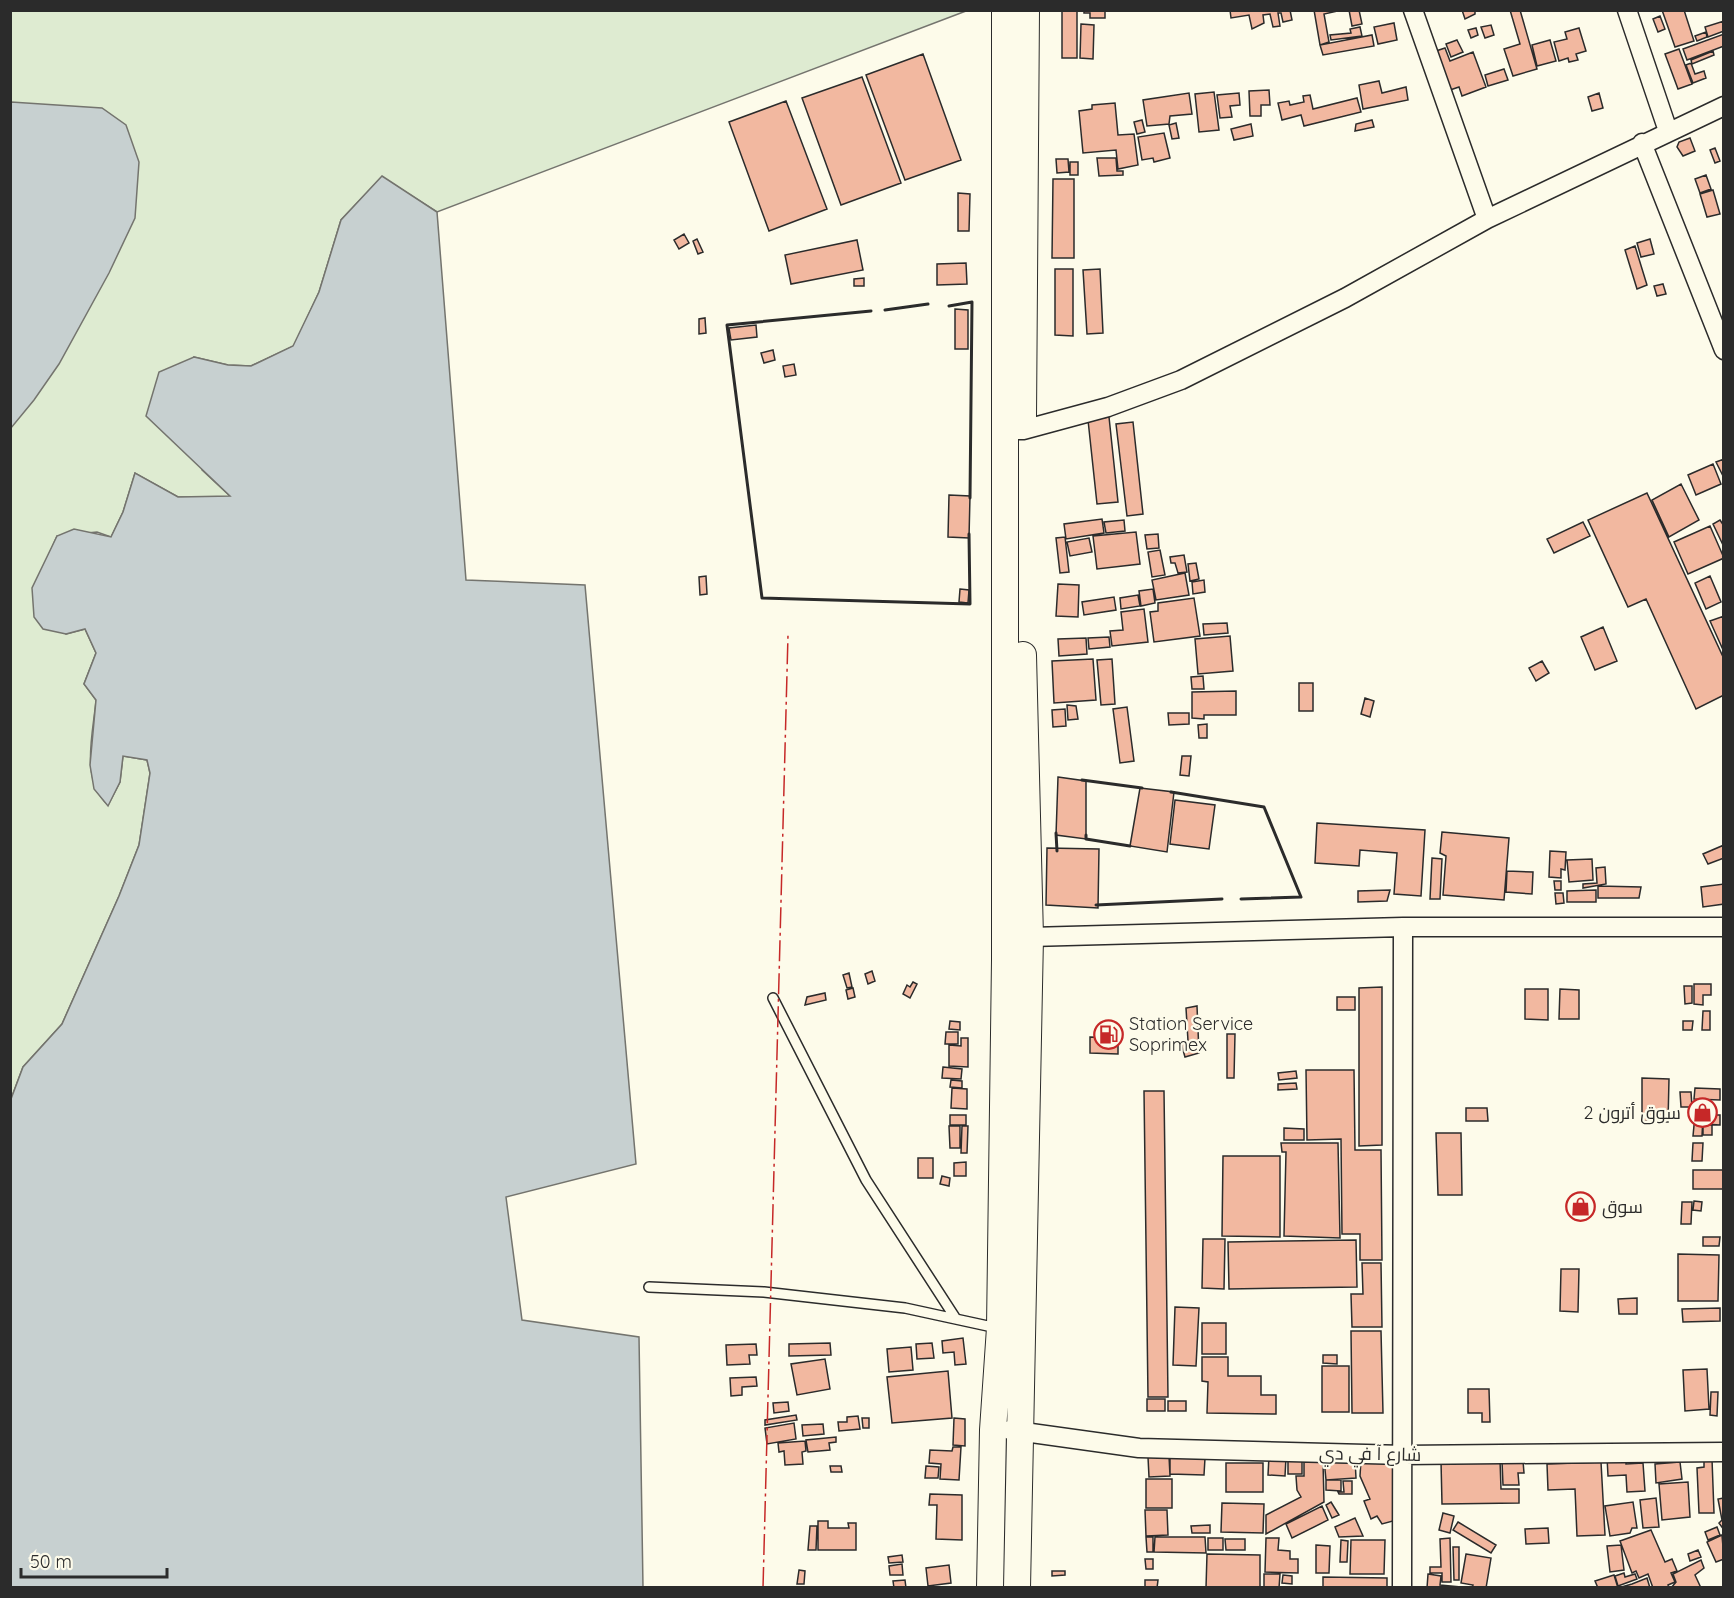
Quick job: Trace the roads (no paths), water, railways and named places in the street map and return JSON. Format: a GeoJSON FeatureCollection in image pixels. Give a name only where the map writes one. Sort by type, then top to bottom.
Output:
{"type":"FeatureCollection","features":[{"type":"Feature","properties":{"kind":"main road"},"geometry":{"type":"LineString","coordinates":[[1005,10],[1014,430],[1030,937],[1017,1587]]}},
{"type":"Feature","properties":{"kind":"main road"},"geometry":{"type":"LineString","coordinates":[[990,1587],[993,1430],[1000,1328],[1014,430],[1026,10]]}},
{"type":"Feature","properties":{"kind":"street"},"geometry":{"type":"LineString","coordinates":[[1413,10],[1487,219]]}},
{"type":"Feature","properties":{"kind":"street"},"geometry":{"type":"LineString","coordinates":[[1627,10],[1668,131]]}},
{"type":"Feature","properties":{"kind":"street"},"geometry":{"type":"LineString","coordinates":[[1014,430],[1108,407],[1181,380],[1345,298],[1487,219],[1642,143],[1724,106]]}},
{"type":"Feature","properties":{"kind":"street"},"geometry":{"type":"LineString","coordinates":[[1642,143],[1724,350]]}},
{"type":"Feature","properties":{"kind":"street"},"geometry":{"type":"LineString","coordinates":[[1030,937],[1403,927],[1724,927]]}},
{"type":"Feature","properties":{"kind":"street"},"geometry":{"type":"LineString","coordinates":[[1402,1587],[1403,927]]}},
{"type":"Feature","properties":{"kind":"street","name":"شارع آ في دي"},"geometry":{"type":"LineString","coordinates":[[993,1430],[1019,1431],[1139,1448],[1404,1455],[1724,1452]]}},
{"type":"Feature","properties":{"kind":"lane"},"geometry":{"type":"LineString","coordinates":[[773,998],[866,1180],[956,1319]]}},
{"type":"Feature","properties":{"kind":"lane"},"geometry":{"type":"LineString","coordinates":[[649,1287],[764,1292],[905,1308],[1000,1328]]}},
{"type":"Feature","properties":{"kind":"place","name":"Station Service Soprimex"},"geometry":{"type":"Point","coordinates":[1108,1034]}},
{"type":"Feature","properties":{"kind":"place","name":"سوق أترون 2"},"geometry":{"type":"Point","coordinates":[1702,1113]}},
{"type":"Feature","properties":{"kind":"place","name":"سوق"},"geometry":{"type":"Point","coordinates":[1581,1207]}}]}
